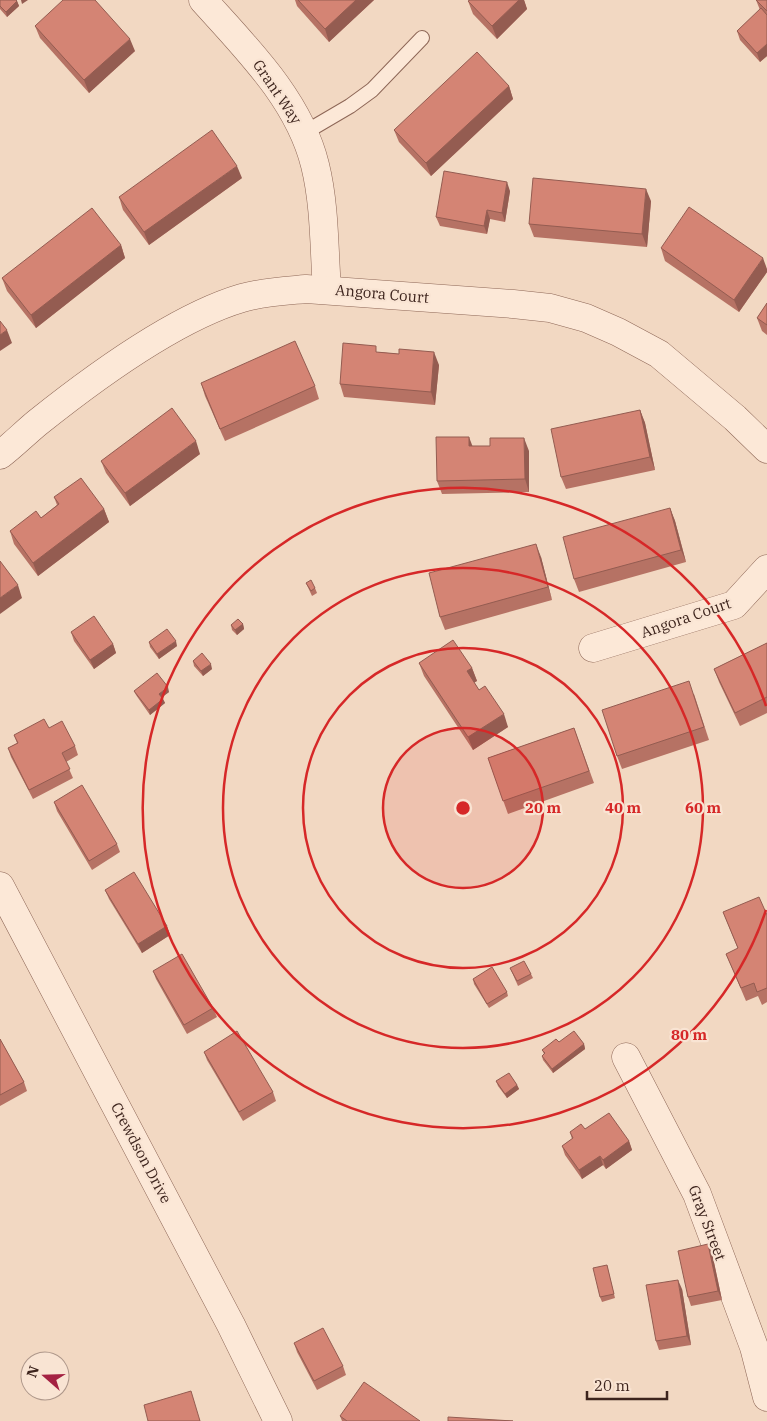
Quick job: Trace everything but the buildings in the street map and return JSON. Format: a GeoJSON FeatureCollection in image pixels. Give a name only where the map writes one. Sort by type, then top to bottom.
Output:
{"type":"FeatureCollection","features":[{"type":"Feature","properties":{"kind":"street","name":"Grant Way"},"geometry":{"type":"LineString","coordinates":[[203,0],[242,42],[266,72],[287,102],[304,133],[315,165],[320,195],[327,290]]}},
{"type":"Feature","properties":{"kind":"street","name":"Angora Court"},"geometry":{"type":"LineString","coordinates":[[0,455],[91,383],[178,326],[241,299],[273,291],[306,289],[513,304],[550,308],[586,318],[618,332],[659,354],[736,418],[767,449]]}},
{"type":"Feature","properties":{"kind":"street","name":"Angora Court"},"geometry":{"type":"LineString","coordinates":[[594,648],[734,605],[767,569]]}},
{"type":"Feature","properties":{"kind":"street","name":"Crewdson Drive"},"geometry":{"type":"LineString","coordinates":[[4,901],[231,1324],[278,1421]]}},
{"type":"Feature","properties":{"kind":"street","name":"Gray Street"},"geometry":{"type":"LineString","coordinates":[[626,1057],[697,1194],[754,1347],[767,1397]]}},
{"type":"Feature","properties":{"kind":"lane"},"geometry":{"type":"LineString","coordinates":[[304,133],[350,106],[372,90],[422,38]]}}]}
